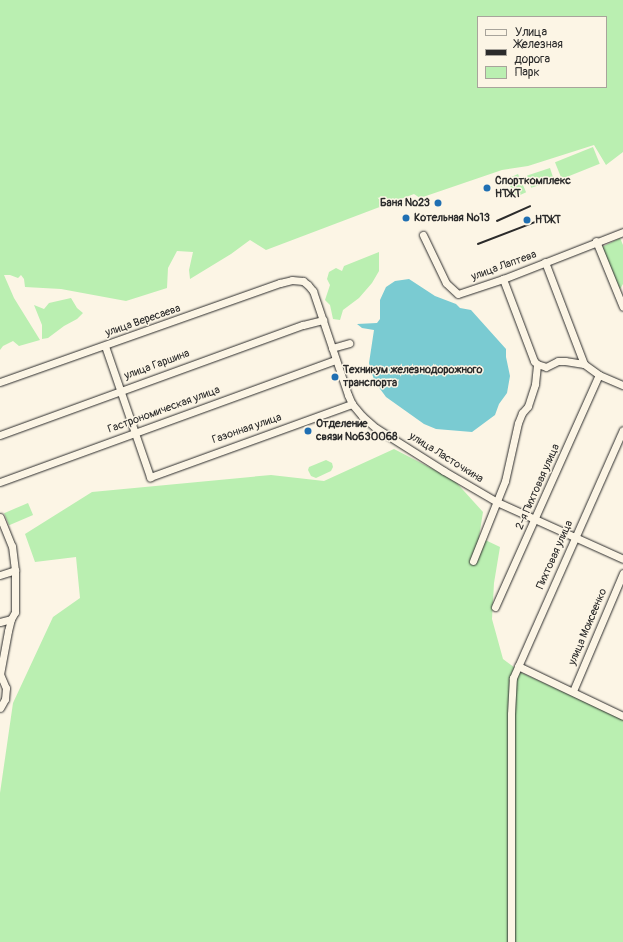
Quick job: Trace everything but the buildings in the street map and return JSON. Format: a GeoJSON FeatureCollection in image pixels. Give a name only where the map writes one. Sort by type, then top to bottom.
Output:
{"type":"FeatureCollection","features":[{"type":"Feature","properties":{"kind":"street","name":"улица Лаптева"},"geometry":{"type":"LineString","coordinates":[[423,235],[446,283],[454,292],[458,294],[503,279],[596,241],[623,232]]}},
{"type":"Feature","properties":{"kind":"street"},"geometry":{"type":"LineString","coordinates":[[596,241],[623,307]]}},
{"type":"Feature","properties":{"kind":"street"},"geometry":{"type":"LineString","coordinates":[[545,262],[584,364]]}},
{"type":"Feature","properties":{"kind":"street"},"geometry":{"type":"LineString","coordinates":[[503,279],[534,362],[546,367],[558,361],[584,364],[599,374],[623,385]]}},
{"type":"Feature","properties":{"kind":"street","name":"улица Ласточкина"},"geometry":{"type":"LineString","coordinates":[[292,280],[303,281],[313,291],[352,404],[362,416],[376,428],[444,471],[497,502],[623,559]]}},
{"type":"Feature","properties":{"kind":"street","name":"улица Вересаева"},"geometry":{"type":"LineString","coordinates":[[0,382],[292,280]]}},
{"type":"Feature","properties":{"kind":"street","name":"улица Гаршина"},"geometry":{"type":"LineString","coordinates":[[0,435],[120,390],[303,325],[323,320]]}},
{"type":"Feature","properties":{"kind":"street"},"geometry":{"type":"LineString","coordinates":[[332,348],[349,343]]}},
{"type":"Feature","properties":{"kind":"street"},"geometry":{"type":"LineString","coordinates":[[105,346],[134,432]]}},
{"type":"Feature","properties":{"kind":"street","name":"Гастрономическая улица"},"geometry":{"type":"LineString","coordinates":[[0,482],[134,432],[336,360]]}},
{"type":"Feature","properties":{"kind":"street"},"geometry":{"type":"LineString","coordinates":[[473,561],[505,481],[518,423],[522,413],[528,406],[535,384],[537,364]]}},
{"type":"Feature","properties":{"kind":"street","name":"2-я Пихтовая улица"},"geometry":{"type":"LineString","coordinates":[[495,607],[599,374]]}},
{"type":"Feature","properties":{"kind":"street","name":"Газонная улица"},"geometry":{"type":"LineString","coordinates":[[134,432],[150,477],[352,404]]}},
{"type":"Feature","properties":{"kind":"street","name":"Пихтовая улица"},"geometry":{"type":"LineString","coordinates":[[511,942],[511,691],[513,678],[623,430]]}},
{"type":"Feature","properties":{"kind":"street"},"geometry":{"type":"LineString","coordinates":[[0,517],[2,526],[12,546],[15,570],[15,612],[11,619],[0,674],[6,688],[5,699],[0,708]]}},
{"type":"Feature","properties":{"kind":"street"},"geometry":{"type":"LineString","coordinates":[[0,575],[15,570]]}},
{"type":"Feature","properties":{"kind":"street","name":"улица Моисеенко"},"geometry":{"type":"LineString","coordinates":[[573,691],[623,573]]}},
{"type":"Feature","properties":{"kind":"street"},"geometry":{"type":"LineString","coordinates":[[0,622],[11,619]]}},
{"type":"Feature","properties":{"kind":"street"},"geometry":{"type":"LineString","coordinates":[[518,666],[623,716]]}},
{"type":"Feature","properties":{"kind":"green space"},"geometry":{"type":"Polygon","coordinates":[[[0,0],[623,0],[623,152],[606,165],[594,145],[528,166],[502,170],[420,198],[414,194],[266,250],[250,240],[231,254],[190,279],[189,270],[193,252],[177,251],[168,268],[167,288],[126,301],[61,289],[25,287],[24,279],[21,275],[18,278],[10,275],[4,275],[14,298],[40,340],[19,346],[13,341],[3,346],[0,350],[0,0]]]}},
{"type":"Feature","properties":{"kind":"green space"},"geometry":{"type":"Polygon","coordinates":[[[593,147],[600,164],[562,179],[555,162],[593,147]]]}},
{"type":"Feature","properties":{"kind":"green space"},"geometry":{"type":"Polygon","coordinates":[[[550,168],[554,180],[531,188],[527,175],[550,168]]]}},
{"type":"Feature","properties":{"kind":"green space"},"geometry":{"type":"Polygon","coordinates":[[[518,174],[526,192],[515,197],[507,179],[518,174]]]}},
{"type":"Feature","properties":{"kind":"green space"},"geometry":{"type":"Polygon","coordinates":[[[620,238],[623,245],[623,284],[620,289],[602,247],[620,238]]]}},
{"type":"Feature","properties":{"kind":"green space"},"geometry":{"type":"Polygon","coordinates":[[[379,252],[379,271],[372,283],[359,298],[343,310],[340,320],[333,319],[330,305],[325,300],[330,285],[327,279],[329,272],[336,268],[342,271],[344,266],[379,252]]]}},
{"type":"Feature","properties":{"kind":"green space"},"geometry":{"type":"Polygon","coordinates":[[[71,298],[77,308],[83,313],[77,319],[64,326],[48,338],[42,339],[42,325],[34,305],[44,309],[49,303],[71,298]]]}},
{"type":"Feature","properties":{"kind":"green space"},"geometry":{"type":"Polygon","coordinates":[[[394,449],[454,480],[483,512],[479,537],[500,547],[494,583],[492,619],[503,659],[522,673],[623,719],[623,942],[0,942],[0,793],[13,703],[53,617],[80,598],[76,557],[35,562],[25,534],[92,492],[271,475],[324,481],[394,449]]]}},
{"type":"Feature","properties":{"kind":"green space"},"geometry":{"type":"Polygon","coordinates":[[[326,460],[332,463],[333,467],[331,471],[316,478],[311,476],[308,470],[309,467],[326,460]]]}},
{"type":"Feature","properties":{"kind":"green space"},"geometry":{"type":"Polygon","coordinates":[[[28,503],[33,515],[9,525],[4,513],[28,503]]]}},
{"type":"Feature","properties":{"kind":"water"},"geometry":{"type":"Polygon","coordinates":[[[409,279],[435,296],[456,304],[460,308],[471,310],[506,349],[510,376],[507,393],[499,404],[495,415],[472,432],[436,429],[424,424],[386,397],[375,382],[369,363],[374,330],[362,328],[357,324],[377,323],[380,319],[380,300],[386,287],[395,281],[409,279]]]}},
{"type":"Feature","properties":{"kind":"railway"},"geometry":{"type":"LineString","coordinates":[[497,221],[530,206]]}},
{"type":"Feature","properties":{"kind":"railway"},"geometry":{"type":"LineString","coordinates":[[478,244],[538,221]]}},
{"type":"Feature","properties":{"kind":"place","name":"Спорткомплекс НТЖТ"},"geometry":{"type":"Point","coordinates":[487,188]}},
{"type":"Feature","properties":{"kind":"place","name":"Баня №23"},"geometry":{"type":"Point","coordinates":[438,203]}},
{"type":"Feature","properties":{"kind":"place","name":"Котельная №13"},"geometry":{"type":"Point","coordinates":[406,218]}},
{"type":"Feature","properties":{"kind":"place","name":"НТЖТ"},"geometry":{"type":"Point","coordinates":[527,220]}},
{"type":"Feature","properties":{"kind":"place","name":"Техникум железнодорожного транспорта"},"geometry":{"type":"Point","coordinates":[335,377]}},
{"type":"Feature","properties":{"kind":"place","name":"Отделение связи №630068"},"geometry":{"type":"Point","coordinates":[308,431]}}]}
